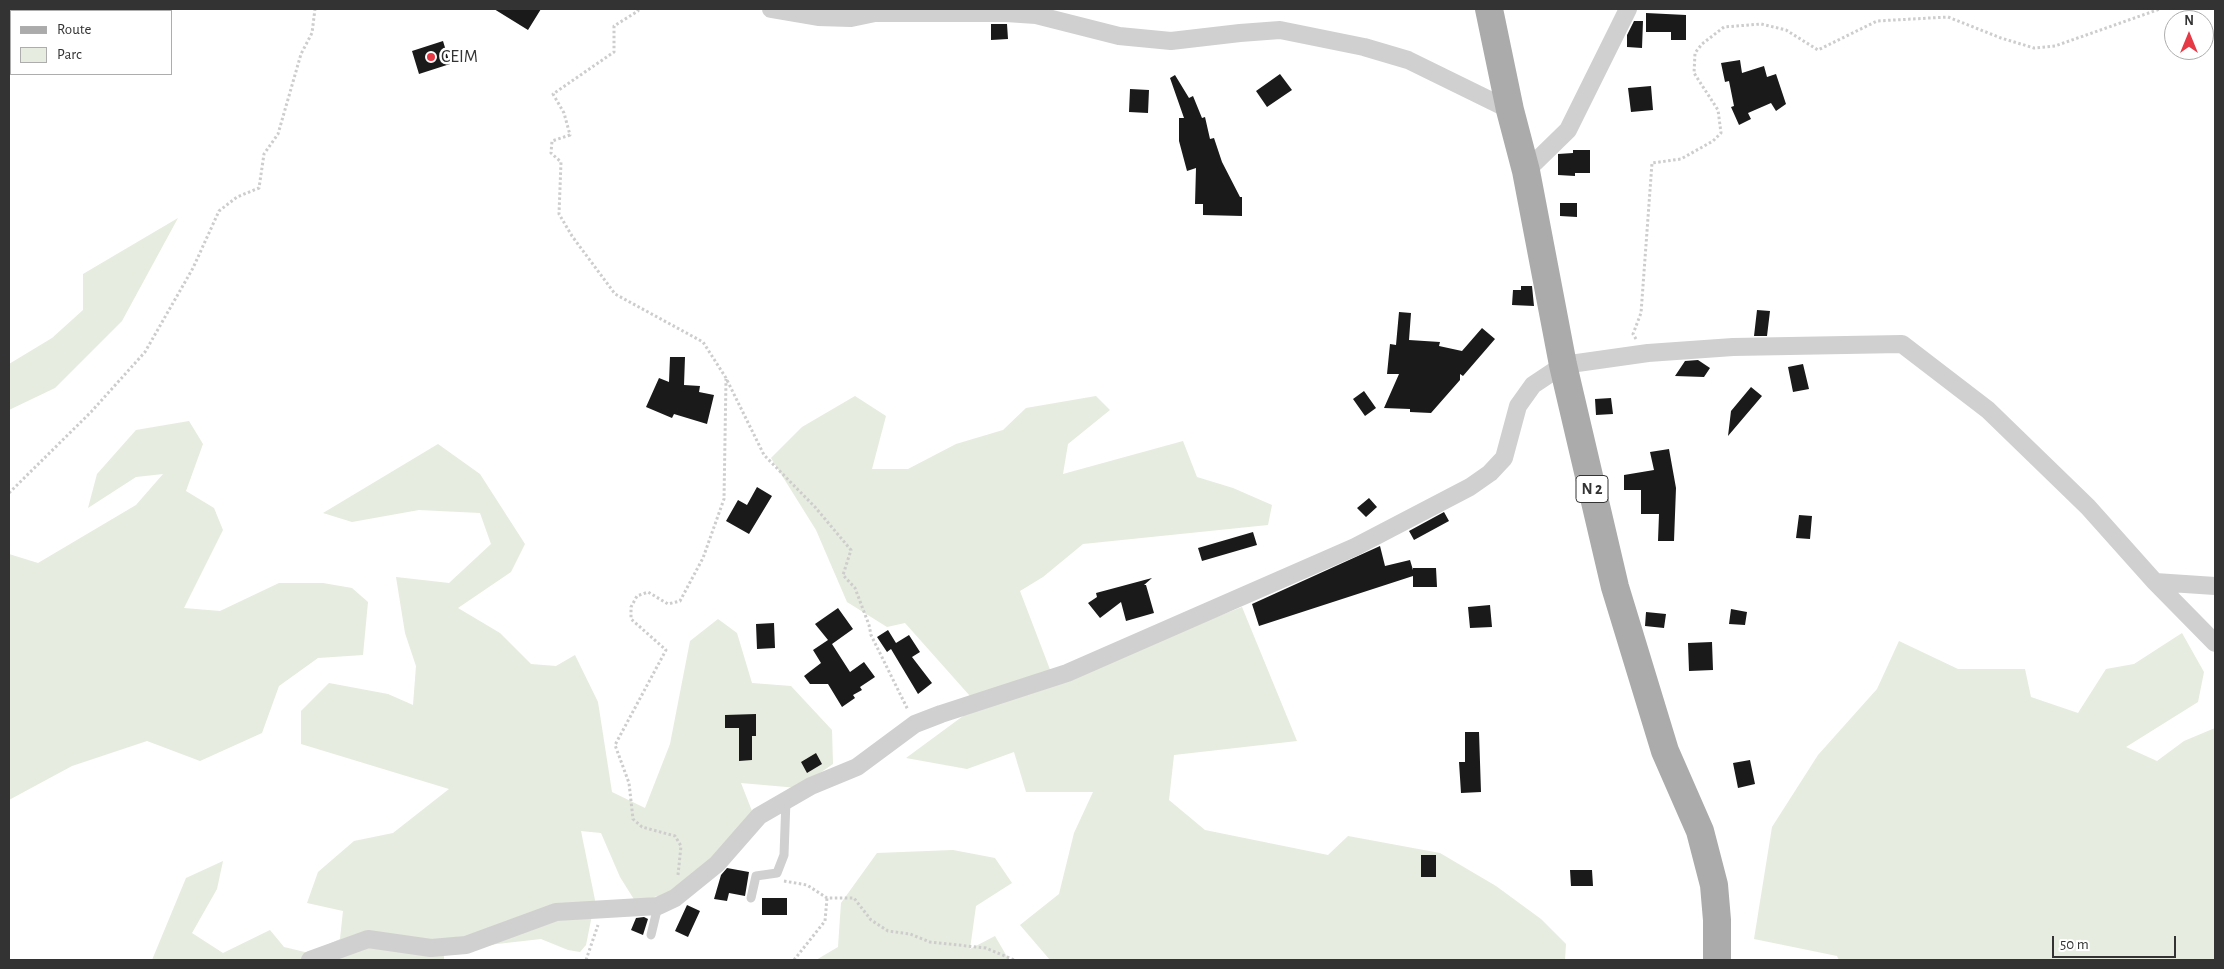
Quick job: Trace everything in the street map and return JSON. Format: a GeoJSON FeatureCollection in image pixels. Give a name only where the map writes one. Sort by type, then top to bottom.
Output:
{"type":"FeatureCollection","features":[{"type":"Feature","properties":{"kind":"main road","name":"N 2"},"geometry":{"type":"LineString","coordinates":[[1489,9],[1510,110],[1526,171],[1563,366],[1620,606],[1665,751],[1700,831],[1714,885],[1717,920],[1717,960]]}},
{"type":"Feature","properties":{"kind":"street"},"geometry":{"type":"LineString","coordinates":[[771,9],[818,17],[851,18],[875,12],[1036,15],[1119,36],[1171,41],[1240,32],[1280,30],[1364,46],[1408,60],[1510,110]]}},
{"type":"Feature","properties":{"kind":"street"},"geometry":{"type":"LineString","coordinates":[[1526,171],[1568,130],[1628,9]]}},
{"type":"Feature","properties":{"kind":"street"},"geometry":{"type":"LineString","coordinates":[[310,960],[368,939],[431,948],[466,945],[556,912],[658,906],[675,898],[717,864],[759,816],[786,800],[857,767],[915,724],[1076,669],[1355,547],[1470,487],[1490,473],[1504,458],[1518,406],[1533,385],[1563,366],[1648,353],[1743,346],[1902,344],[1988,410],[2088,507],[2215,643]]}},
{"type":"Feature","properties":{"kind":"street"},"geometry":{"type":"LineString","coordinates":[[2156,582],[2215,586]]}},
{"type":"Feature","properties":{"kind":"lane"},"geometry":{"type":"LineString","coordinates":[[751,898],[756,876],[777,873],[784,855],[786,800]]}},
{"type":"Feature","properties":{"kind":"lane"},"geometry":{"type":"LineString","coordinates":[[651,935],[658,906]]}},
{"type":"Feature","properties":{"kind":"path"},"geometry":{"type":"LineString","coordinates":[[9,493],[91,412],[145,352],[193,268],[219,211],[237,197],[259,188],[264,154],[278,134],[301,54],[312,32],[315,9]]}},
{"type":"Feature","properties":{"kind":"path"},"geometry":{"type":"LineString","coordinates":[[638,9],[638,11],[614,26],[614,52],[553,94],[564,113],[570,135],[552,141],[551,152],[561,162],[559,214],[572,236],[614,294],[704,342],[726,378],[764,455],[815,507],[851,550],[843,575],[855,588],[871,634],[915,724]]}},
{"type":"Feature","properties":{"kind":"path"},"geometry":{"type":"LineString","coordinates":[[1648,353],[1632,334],[1641,313],[1652,163],[1681,159],[1713,141],[1721,133],[1718,110],[1694,72],[1695,53],[1702,44],[1724,27],[1761,24],[1786,30],[1818,50],[1877,21],[1948,17],[2001,38],[2034,48],[2054,46],[2160,9]]}},
{"type":"Feature","properties":{"kind":"path"},"geometry":{"type":"LineString","coordinates":[[675,898],[681,846],[675,836],[642,827],[633,819],[629,783],[615,745],[666,650],[631,619],[631,607],[638,596],[648,592],[668,604],[680,601],[704,558],[724,499],[726,378]]}},
{"type":"Feature","properties":{"kind":"path"},"geometry":{"type":"LineString","coordinates":[[754,882],[778,879],[807,885],[827,898],[854,898],[871,920],[888,931],[910,934],[930,942],[986,948],[1014,960]]}},
{"type":"Feature","properties":{"kind":"path"},"geometry":{"type":"LineString","coordinates":[[794,960],[824,921],[827,898]]}},
{"type":"Feature","properties":{"kind":"path"},"geometry":{"type":"LineString","coordinates":[[586,960],[602,910]]}},
{"type":"Feature","properties":{"kind":"green space"},"geometry":{"type":"Polygon","coordinates":[[[178,218],[122,321],[55,388],[9,410],[9,364],[52,338],[83,310],[83,274],[178,218]]]}},
{"type":"Feature","properties":{"kind":"green space"},"geometry":{"type":"Polygon","coordinates":[[[855,396],[886,416],[872,469],[908,469],[956,444],[1003,430],[1026,408],[1096,396],[1110,410],[1068,444],[1063,474],[1183,441],[1197,477],[1233,488],[1272,505],[1268,525],[1083,544],[1043,577],[1020,591],[1054,680],[1242,607],[1297,741],[1174,755],[1169,800],[1205,830],[1328,855],[1348,836],[1440,853],[1496,886],[1541,919],[1566,944],[1565,960],[1050,960],[1020,925],[1059,894],[1074,833],[1093,792],[1026,792],[1014,752],[967,769],[906,758],[978,705],[905,623],[887,627],[847,602],[816,530],[771,458],[802,427],[855,396]]]}},
{"type":"Feature","properties":{"kind":"green space"},"geometry":{"type":"Polygon","coordinates":[[[189,421],[203,444],[186,491],[214,508],[223,530],[184,608],[220,611],[279,583],[323,583],[352,588],[368,602],[363,655],[318,658],[279,686],[262,733],[200,761],[147,741],[72,766],[9,800],[9,554],[38,563],[136,505],[163,474],[136,477],[88,508],[97,474],[136,430],[189,421]]]}},
{"type":"Feature","properties":{"kind":"green space"},"geometry":{"type":"Polygon","coordinates":[[[438,444],[480,474],[525,544],[511,572],[458,608],[500,633],[531,664],[556,666],[575,655],[598,702],[612,792],[645,808],[670,744],[690,641],[718,619],[737,633],[752,683],[791,686],[832,730],[833,764],[798,788],[741,783],[752,811],[736,844],[668,894],[635,901],[620,877],[601,833],[581,831],[595,900],[586,945],[580,952],[568,950],[541,939],[444,950],[444,960],[152,960],[186,878],[223,861],[217,889],[192,933],[223,953],[270,930],[284,947],[309,953],[340,939],[343,911],[307,903],[318,872],[354,841],[393,833],[449,789],[301,744],[301,711],[329,683],[388,694],[413,705],[416,666],[405,633],[396,577],[449,583],[491,544],[480,513],[419,510],[352,522],[323,513],[438,444]]]}},
{"type":"Feature","properties":{"kind":"green space"},"geometry":{"type":"Polygon","coordinates":[[[2182,633],[2204,672],[2198,702],[2126,747],[2157,761],[2184,741],[2215,728],[2215,960],[1839,960],[1837,956],[1754,939],[1772,827],[1818,755],[1877,689],[1899,641],[1958,669],[2025,669],[2031,697],[2078,713],[2106,669],[2134,664],[2182,633]]]}},
{"type":"Feature","properties":{"kind":"green space"},"geometry":{"type":"Polygon","coordinates":[[[953,850],[995,858],[1012,883],[976,906],[970,949],[995,936],[1009,960],[816,960],[838,947],[841,903],[877,853],[953,850]]]}},
{"type":"Feature","properties":{"kind":"building"},"geometry":{"type":"Polygon","coordinates":[[[494,9],[541,9],[528,30],[494,9]]]}},
{"type":"Feature","properties":{"kind":"building"},"geometry":{"type":"Polygon","coordinates":[[[1646,13],[1686,15],[1686,40],[1671,40],[1671,32],[1646,32],[1646,13]]]}},
{"type":"Feature","properties":{"kind":"building"},"geometry":{"type":"Polygon","coordinates":[[[1634,21],[1643,21],[1642,48],[1627,47],[1627,35],[1634,21]]]}},
{"type":"Feature","properties":{"kind":"building"},"geometry":{"type":"Polygon","coordinates":[[[991,24],[1007,24],[1008,39],[991,40],[991,24]]]}},
{"type":"Feature","properties":{"kind":"building","name":"CEIM"},"geometry":{"type":"Polygon","coordinates":[[[443,41],[450,64],[419,74],[412,51],[443,41]]]}},
{"type":"Feature","properties":{"kind":"building"},"geometry":{"type":"Polygon","coordinates":[[[1740,60],[1742,73],[1764,66],[1767,77],[1776,74],[1786,104],[1776,111],[1771,103],[1748,113],[1751,119],[1739,125],[1731,107],[1734,106],[1729,81],[1725,82],[1721,63],[1740,60]]]}},
{"type":"Feature","properties":{"kind":"building"},"geometry":{"type":"Polygon","coordinates":[[[1280,74],[1292,90],[1267,107],[1256,91],[1280,74]]]}},
{"type":"Feature","properties":{"kind":"building"},"geometry":{"type":"Polygon","coordinates":[[[1175,75],[1189,98],[1193,96],[1202,118],[1205,117],[1210,139],[1214,138],[1222,162],[1240,197],[1242,197],[1242,216],[1203,215],[1203,204],[1195,204],[1196,168],[1187,171],[1179,141],[1179,118],[1184,118],[1170,78],[1175,75]]]}},
{"type":"Feature","properties":{"kind":"building"},"geometry":{"type":"Polygon","coordinates":[[[1651,86],[1653,110],[1631,112],[1628,88],[1651,86]]]}},
{"type":"Feature","properties":{"kind":"building"},"geometry":{"type":"Polygon","coordinates":[[[1130,89],[1149,90],[1148,113],[1129,112],[1130,89]]]}},
{"type":"Feature","properties":{"kind":"building"},"geometry":{"type":"Polygon","coordinates":[[[1573,150],[1590,150],[1590,173],[1575,173],[1575,176],[1558,175],[1558,154],[1573,153],[1573,150]]]}},
{"type":"Feature","properties":{"kind":"building"},"geometry":{"type":"Polygon","coordinates":[[[1560,203],[1577,203],[1577,217],[1560,216],[1560,203]]]}},
{"type":"Feature","properties":{"kind":"building"},"geometry":{"type":"Polygon","coordinates":[[[1521,286],[1532,286],[1534,306],[1512,305],[1513,290],[1521,290],[1521,286]]]}},
{"type":"Feature","properties":{"kind":"building"},"geometry":{"type":"Polygon","coordinates":[[[1757,310],[1770,311],[1767,336],[1754,336],[1757,310]]]}},
{"type":"Feature","properties":{"kind":"building"},"geometry":{"type":"Polygon","coordinates":[[[1399,312],[1411,313],[1409,340],[1440,342],[1439,346],[1462,351],[1482,328],[1495,339],[1463,376],[1460,374],[1460,380],[1431,413],[1410,412],[1410,409],[1384,408],[1399,374],[1387,374],[1390,344],[1396,345],[1399,312]]]}},
{"type":"Feature","properties":{"kind":"building"},"geometry":{"type":"Polygon","coordinates":[[[670,357],[685,357],[684,385],[700,386],[699,392],[714,395],[707,424],[674,414],[672,418],[646,407],[659,378],[669,382],[670,357]]]}},
{"type":"Feature","properties":{"kind":"building"},"geometry":{"type":"Polygon","coordinates":[[[1698,360],[1710,368],[1704,377],[1675,376],[1685,361],[1698,360]]]}},
{"type":"Feature","properties":{"kind":"building"},"geometry":{"type":"Polygon","coordinates":[[[1803,364],[1809,389],[1793,392],[1788,367],[1803,364]]]}},
{"type":"Feature","properties":{"kind":"building"},"geometry":{"type":"Polygon","coordinates":[[[1751,387],[1762,396],[1728,436],[1731,411],[1751,387]]]}},
{"type":"Feature","properties":{"kind":"building"},"geometry":{"type":"Polygon","coordinates":[[[1364,391],[1376,408],[1365,416],[1353,399],[1364,391]]]}},
{"type":"Feature","properties":{"kind":"building"},"geometry":{"type":"Polygon","coordinates":[[[1611,398],[1613,414],[1596,415],[1595,399],[1611,398]]]}},
{"type":"Feature","properties":{"kind":"building"},"geometry":{"type":"Polygon","coordinates":[[[1669,449],[1676,488],[1674,541],[1658,541],[1659,514],[1641,514],[1641,490],[1624,490],[1624,475],[1654,470],[1650,452],[1669,449]]]}},
{"type":"Feature","properties":{"kind":"building"},"geometry":{"type":"Polygon","coordinates":[[[757,487],[772,496],[749,534],[726,521],[738,500],[747,505],[757,487]]]}},
{"type":"Feature","properties":{"kind":"building"},"geometry":{"type":"Polygon","coordinates":[[[1369,498],[1377,507],[1366,517],[1357,508],[1369,498]]]}},
{"type":"Feature","properties":{"kind":"building"},"geometry":{"type":"Polygon","coordinates":[[[1444,512],[1449,521],[1414,540],[1409,531],[1444,512]]]}},
{"type":"Feature","properties":{"kind":"building"},"geometry":{"type":"Polygon","coordinates":[[[1799,515],[1812,516],[1810,539],[1796,538],[1799,515]]]}},
{"type":"Feature","properties":{"kind":"building"},"geometry":{"type":"Polygon","coordinates":[[[1253,532],[1257,545],[1202,561],[1198,548],[1253,532]]]}},
{"type":"Feature","properties":{"kind":"building"},"geometry":{"type":"Polygon","coordinates":[[[1380,546],[1385,566],[1410,560],[1413,570],[1413,568],[1436,568],[1437,587],[1413,587],[1413,576],[1259,626],[1252,604],[1380,546]]]}},
{"type":"Feature","properties":{"kind":"building"},"geometry":{"type":"Polygon","coordinates":[[[1152,578],[1144,585],[1146,585],[1154,613],[1126,621],[1121,602],[1100,618],[1088,603],[1097,597],[1096,593],[1152,578]]]}},
{"type":"Feature","properties":{"kind":"building"},"geometry":{"type":"Polygon","coordinates":[[[1490,605],[1492,627],[1470,628],[1468,607],[1490,605]]]}},
{"type":"Feature","properties":{"kind":"building"},"geometry":{"type":"Polygon","coordinates":[[[838,608],[853,629],[832,644],[850,672],[864,662],[875,677],[860,687],[862,690],[853,695],[855,698],[842,707],[828,684],[810,684],[804,676],[821,663],[813,650],[828,640],[815,624],[838,608]]]}},
{"type":"Feature","properties":{"kind":"building"},"geometry":{"type":"Polygon","coordinates":[[[1731,609],[1747,612],[1745,625],[1729,624],[1731,609]]]}},
{"type":"Feature","properties":{"kind":"building"},"geometry":{"type":"Polygon","coordinates":[[[1646,612],[1666,614],[1664,628],[1645,626],[1646,612]]]}},
{"type":"Feature","properties":{"kind":"building"},"geometry":{"type":"Polygon","coordinates":[[[774,623],[775,648],[757,649],[756,624],[774,623]]]}},
{"type":"Feature","properties":{"kind":"building"},"geometry":{"type":"Polygon","coordinates":[[[888,630],[896,643],[909,635],[920,652],[912,657],[932,683],[918,694],[891,649],[887,652],[877,637],[888,630]]]}},
{"type":"Feature","properties":{"kind":"building"},"geometry":{"type":"Polygon","coordinates":[[[1712,642],[1713,670],[1689,671],[1688,643],[1712,642]]]}},
{"type":"Feature","properties":{"kind":"building"},"geometry":{"type":"Polygon","coordinates":[[[756,714],[756,736],[752,736],[752,760],[739,761],[739,728],[725,728],[725,715],[756,714]]]}},
{"type":"Feature","properties":{"kind":"building"},"geometry":{"type":"Polygon","coordinates":[[[1465,732],[1479,732],[1481,792],[1461,793],[1459,762],[1465,762],[1465,732]]]}},
{"type":"Feature","properties":{"kind":"building"},"geometry":{"type":"Polygon","coordinates":[[[816,753],[822,764],[807,773],[801,762],[816,753]]]}},
{"type":"Feature","properties":{"kind":"building"},"geometry":{"type":"Polygon","coordinates":[[[1750,760],[1755,784],[1738,788],[1733,763],[1750,760]]]}},
{"type":"Feature","properties":{"kind":"building"},"geometry":{"type":"Polygon","coordinates":[[[1421,855],[1436,855],[1436,877],[1421,877],[1421,855]]]}},
{"type":"Feature","properties":{"kind":"building"},"geometry":{"type":"Polygon","coordinates":[[[727,868],[749,872],[745,896],[729,893],[727,901],[714,899],[721,875],[727,868]]]}},
{"type":"Feature","properties":{"kind":"building"},"geometry":{"type":"Polygon","coordinates":[[[1570,870],[1592,870],[1593,886],[1571,886],[1570,870]]]}},
{"type":"Feature","properties":{"kind":"building"},"geometry":{"type":"Polygon","coordinates":[[[762,898],[787,898],[787,915],[762,915],[762,898]]]}},
{"type":"Feature","properties":{"kind":"building"},"geometry":{"type":"Polygon","coordinates":[[[687,905],[700,911],[688,937],[675,931],[687,905]]]}},
{"type":"Feature","properties":{"kind":"building"},"geometry":{"type":"Polygon","coordinates":[[[644,917],[648,919],[643,935],[631,930],[636,918],[644,917]]]}},
{"type":"Feature","properties":{"kind":"place","name":"CEIM"},"geometry":{"type":"Point","coordinates":[431,57]}}]}
